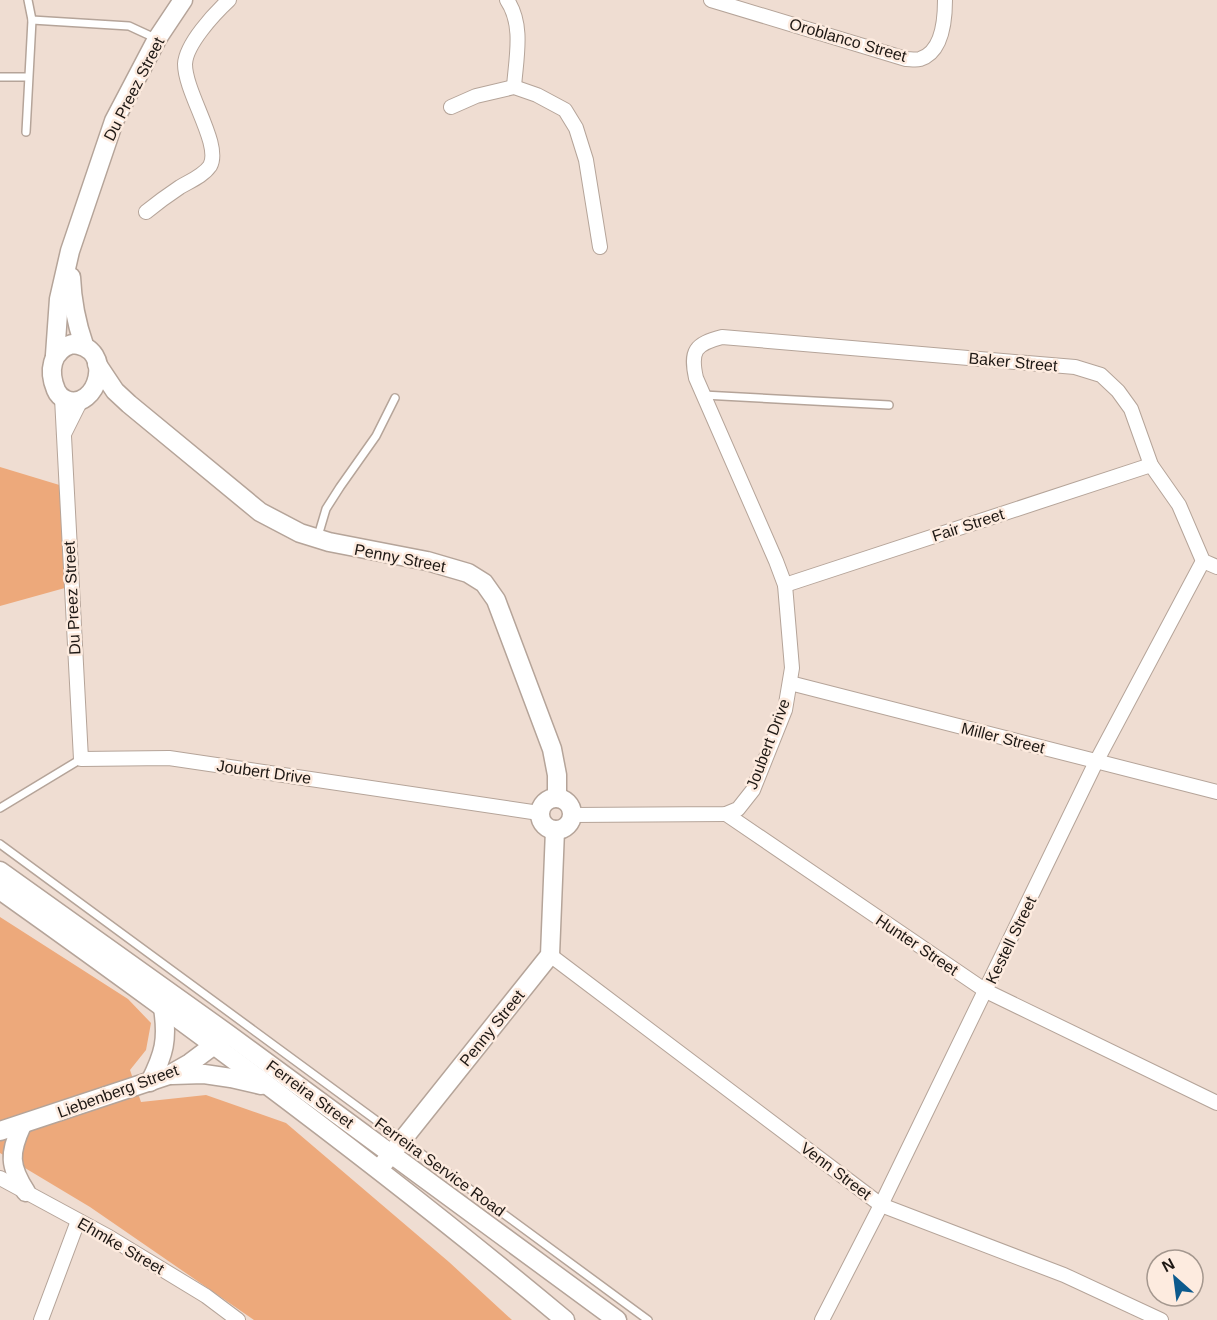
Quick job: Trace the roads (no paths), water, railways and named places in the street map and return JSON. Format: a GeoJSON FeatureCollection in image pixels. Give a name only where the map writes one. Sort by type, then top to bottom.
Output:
{"type":"FeatureCollection","features":[{"type":"Feature","properties":{"kind":"street","name":"Du Preez Street"},"geometry":{"type":"LineString","coordinates":[[55,355],[59,299],[70,251],[114,121],[157,39],[183,0]]}},
{"type":"Feature","properties":{"kind":"street"},"geometry":{"type":"LineString","coordinates":[[146,212],[197,177],[210,165],[213,146],[190,92],[185,63],[190,47],[229,0]]}},
{"type":"Feature","properties":{"kind":"street"},"geometry":{"type":"LineString","coordinates":[[507,0],[513,9],[518,26],[514,87]]}},
{"type":"Feature","properties":{"kind":"street","name":"Oroblanco Street"},"geometry":{"type":"LineString","coordinates":[[711,0],[906,59],[919,59],[932,52],[937,45],[945,15],[945,0]]}},
{"type":"Feature","properties":{"kind":"street"},"geometry":{"type":"LineString","coordinates":[[451,106],[476,96],[514,87],[537,95],[565,110],[576,128],[586,160],[600,247]]}},
{"type":"Feature","properties":{"kind":"street","name":"Du Preez Street"},"geometry":{"type":"LineString","coordinates":[[70,251],[72,299],[84,345]]}},
{"type":"Feature","properties":{"kind":"street","name":"Baker Street"},"geometry":{"type":"LineString","coordinates":[[697,348],[706,341],[722,337],[1075,367],[1101,375],[1118,391],[1131,409],[1151,465],[1179,505],[1203,561]]}},
{"type":"Feature","properties":{"kind":"street"},"geometry":{"type":"LineString","coordinates":[[72,344],[84,345],[92,351],[97,364],[98,377],[85,397],[71,402],[62,398],[57,392],[53,365],[55,355],[62,348],[72,344]]}},
{"type":"Feature","properties":{"kind":"street","name":"Joubert Drive"},"geometry":{"type":"LineString","coordinates":[[697,348],[693,361],[696,378],[785,585],[792,668],[785,710],[753,790],[738,809],[726,814]]}},
{"type":"Feature","properties":{"kind":"street","name":"Penny Street"},"geometry":{"type":"LineString","coordinates":[[97,364],[116,391],[129,404],[260,512],[317,539],[346,547],[427,561],[468,573],[484,583],[496,600],[552,749],[557,776],[557,798]]}},
{"type":"Feature","properties":{"kind":"street","name":"Penny Street"},"geometry":{"type":"LineString","coordinates":[[85,397],[109,396],[129,404]]}},
{"type":"Feature","properties":{"kind":"street","name":"Du Preez Street"},"geometry":{"type":"LineString","coordinates":[[63,436],[85,397]]}},
{"type":"Feature","properties":{"kind":"street","name":"Du Preez Street"},"geometry":{"type":"LineString","coordinates":[[62,398],[81,759]]}},
{"type":"Feature","properties":{"kind":"street","name":"Fair Street"},"geometry":{"type":"LineString","coordinates":[[785,585],[1151,465]]}},
{"type":"Feature","properties":{"kind":"street"},"geometry":{"type":"LineString","coordinates":[[1203,561],[1217,567]]}},
{"type":"Feature","properties":{"kind":"street","name":"Kestell Street"},"geometry":{"type":"LineString","coordinates":[[822,1320],[986,992],[1096,762],[1203,561]]}},
{"type":"Feature","properties":{"kind":"street","name":"Miller Street"},"geometry":{"type":"LineString","coordinates":[[790,683],[1217,792]]}},
{"type":"Feature","properties":{"kind":"street","name":"Joubert Drive"},"geometry":{"type":"LineString","coordinates":[[81,759],[169,759],[539,813]]}},
{"type":"Feature","properties":{"kind":"street"},"geometry":{"type":"LineString","coordinates":[[557,798],[567,802],[572,810],[572,815],[565,828],[555,830],[545,827],[539,813],[547,800],[557,798]]}},
{"type":"Feature","properties":{"kind":"street"},"geometry":{"type":"LineString","coordinates":[[572,815],[726,814]]}},
{"type":"Feature","properties":{"kind":"street","name":"Hunter Street"},"geometry":{"type":"LineString","coordinates":[[726,814],[986,992],[1217,1103]]}},
{"type":"Feature","properties":{"kind":"street"},"geometry":{"type":"LineString","coordinates":[[550,955],[555,830]]}},
{"type":"Feature","properties":{"kind":"street","name":"Ferreira Street"},"geometry":{"type":"LineString","coordinates":[[0,871],[222,1040],[268,1087],[469,1240],[565,1320]]}},
{"type":"Feature","properties":{"kind":"street","name":"Ferreira Street"},"geometry":{"type":"LineString","coordinates":[[0,890],[163,1008],[222,1040],[397,1147],[617,1320]]}},
{"type":"Feature","properties":{"kind":"street","name":"Penny Street"},"geometry":{"type":"LineString","coordinates":[[379,1170],[550,955]]}},
{"type":"Feature","properties":{"kind":"street","name":"Venn Street"},"geometry":{"type":"LineString","coordinates":[[550,955],[881,1204],[1064,1275],[1161,1320]]}},
{"type":"Feature","properties":{"kind":"street"},"geometry":{"type":"LineString","coordinates":[[150,1082],[162,1058],[166,1043],[163,1008]]}},
{"type":"Feature","properties":{"kind":"street","name":"Liebenberg Street"},"geometry":{"type":"LineString","coordinates":[[0,1131],[169,1075],[222,1040]]}},
{"type":"Feature","properties":{"kind":"street"},"geometry":{"type":"LineString","coordinates":[[169,1075],[204,1074],[268,1087]]}},
{"type":"Feature","properties":{"kind":"street"},"geometry":{"type":"LineString","coordinates":[[22,1125],[14,1141],[12,1154],[13,1167],[26,1192]]}},
{"type":"Feature","properties":{"kind":"street","name":"Ehmke Street"},"geometry":{"type":"LineString","coordinates":[[0,1178],[119,1242],[206,1296],[238,1320]]}},
{"type":"Feature","properties":{"kind":"street"},"geometry":{"type":"LineString","coordinates":[[41,1320],[78,1221]]}},
{"type":"Feature","properties":{"kind":"lane"},"geometry":{"type":"LineString","coordinates":[[26,132],[32,20],[28,0]]}},
{"type":"Feature","properties":{"kind":"lane"},"geometry":{"type":"LineString","coordinates":[[32,20],[129,26],[157,39]]}},
{"type":"Feature","properties":{"kind":"lane"},"geometry":{"type":"LineString","coordinates":[[0,77],[28,77]]}},
{"type":"Feature","properties":{"kind":"lane"},"geometry":{"type":"LineString","coordinates":[[703,395],[889,405]]}},
{"type":"Feature","properties":{"kind":"lane"},"geometry":{"type":"LineString","coordinates":[[317,539],[326,509],[376,436],[395,398]]}},
{"type":"Feature","properties":{"kind":"lane"},"geometry":{"type":"LineString","coordinates":[[0,808],[81,759]]}},
{"type":"Feature","properties":{"kind":"lane","name":"Ferreira Service Road"},"geometry":{"type":"LineString","coordinates":[[0,844],[397,1147],[648,1320]]}}]}
